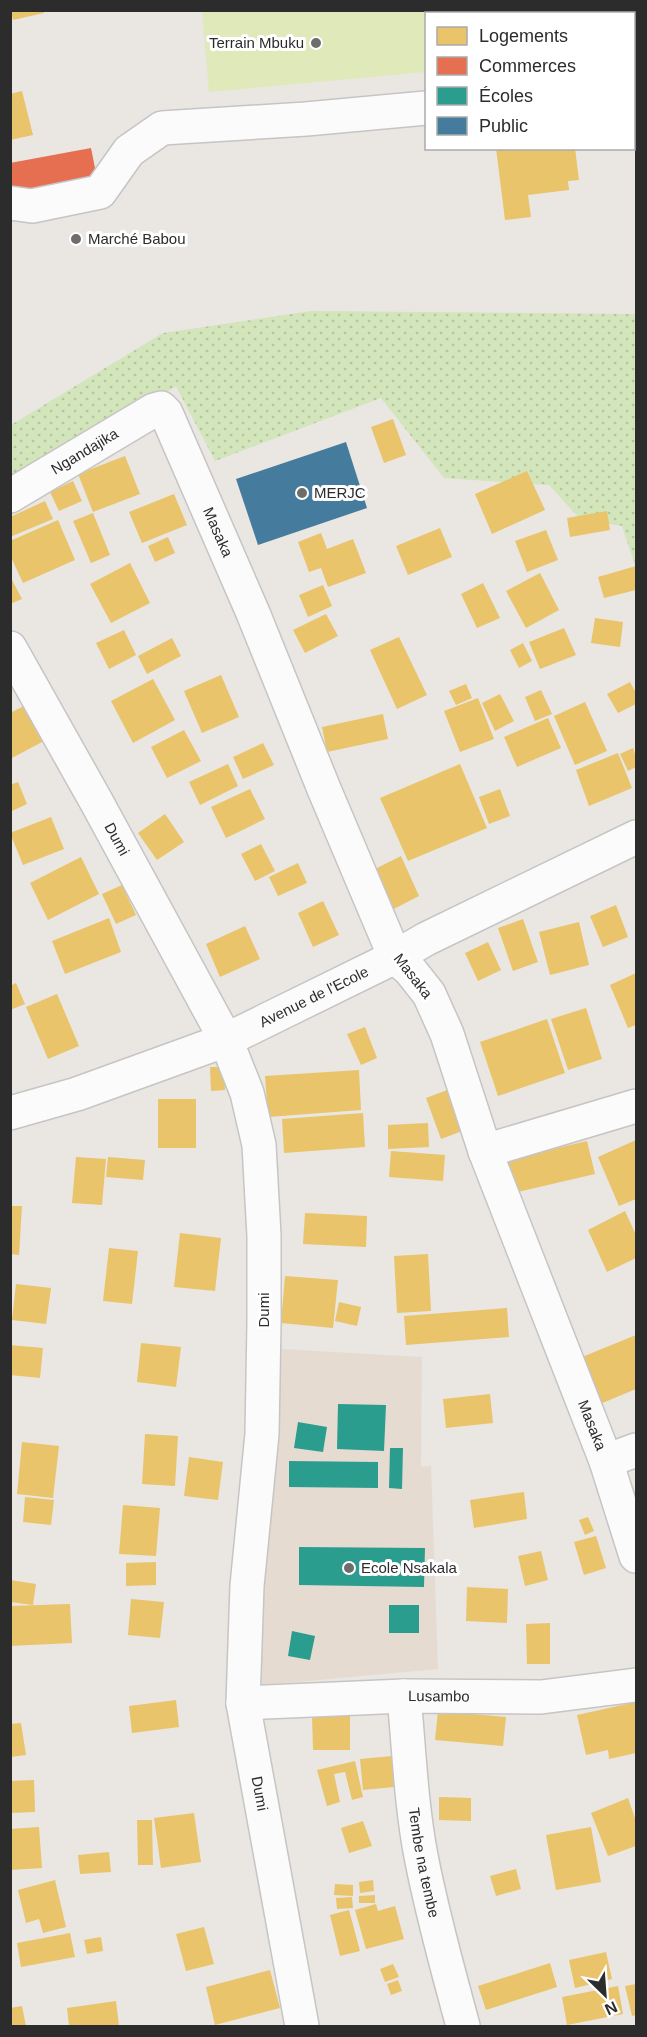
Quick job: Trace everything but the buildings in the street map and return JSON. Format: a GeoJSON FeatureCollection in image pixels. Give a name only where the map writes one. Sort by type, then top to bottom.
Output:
{"type":"FeatureCollection","features":[{"type":"Feature","properties":{"kind":"street"},"geometry":{"type":"LineString","coordinates":[[10,203],[32,206],[100,192],[129,151],[162,128],[306,119],[425,108]]}},
{"type":"Feature","properties":{"kind":"street","name":"Ngandajika"},"geometry":{"type":"LineString","coordinates":[[10,496],[161,408]]}},
{"type":"Feature","properties":{"kind":"street","name":"Masaka"},"geometry":{"type":"LineString","coordinates":[[161,408],[166,413],[253,613],[395,957],[410,970],[429,994],[447,1034],[486,1151],[621,1456],[636,1556]]}},
{"type":"Feature","properties":{"kind":"street","name":"Dumi"},"geometry":{"type":"LineString","coordinates":[[10,648],[102,811],[226,1040],[247,1094],[259,1145],[264,1236],[262,1434],[247,1586],[243,1703],[302,2026]]}},
{"type":"Feature","properties":{"kind":"street","name":"Avenue de l'Ecole"},"geometry":{"type":"LineString","coordinates":[[10,1113],[77,1094],[226,1040],[636,837]]}},
{"type":"Feature","properties":{"kind":"street"},"geometry":{"type":"LineString","coordinates":[[486,1151],[636,1106]]}},
{"type":"Feature","properties":{"kind":"street","name":"Lusambo"},"geometry":{"type":"LineString","coordinates":[[243,1703],[404,1696],[541,1697],[636,1685]]}},
{"type":"Feature","properties":{"kind":"street","name":"Tembe na tembe"},"geometry":{"type":"LineString","coordinates":[[404,1696],[421,1855],[436,1924],[463,2026]]}},
{"type":"Feature","properties":{"kind":"shaded area","name":"Ecole Nsakala"},"geometry":{"type":"Polygon","coordinates":[[[282,1349],[422,1357],[421,1467],[431,1466],[438,1669],[253,1686],[282,1349]]]}},
{"type":"Feature","properties":{"kind":"green space","name":"Terrain Mbuku"},"geometry":{"type":"Polygon","coordinates":[[[582,10],[582,12],[425,12],[425,72],[209,92],[202,11],[582,10]]]}},
{"type":"Feature","properties":{"kind":"green space"},"geometry":{"type":"Polygon","coordinates":[[[311,311],[636,314],[636,568],[622,526],[580,519],[549,485],[444,478],[381,398],[215,461],[176,386],[11,493],[11,425],[163,333],[311,311]]]}},
{"type":"Feature","properties":{"kind":"place","name":"Terrain Mbuku"},"geometry":{"type":"Point","coordinates":[316,43]}},
{"type":"Feature","properties":{"kind":"place","name":"Marché Babou"},"geometry":{"type":"Point","coordinates":[76,239]}},
{"type":"Feature","properties":{"kind":"place","name":"MERJC"},"geometry":{"type":"Point","coordinates":[302,493]}},
{"type":"Feature","properties":{"kind":"place","name":"Ecole Nsakala"},"geometry":{"type":"Point","coordinates":[349,1568]}}]}
